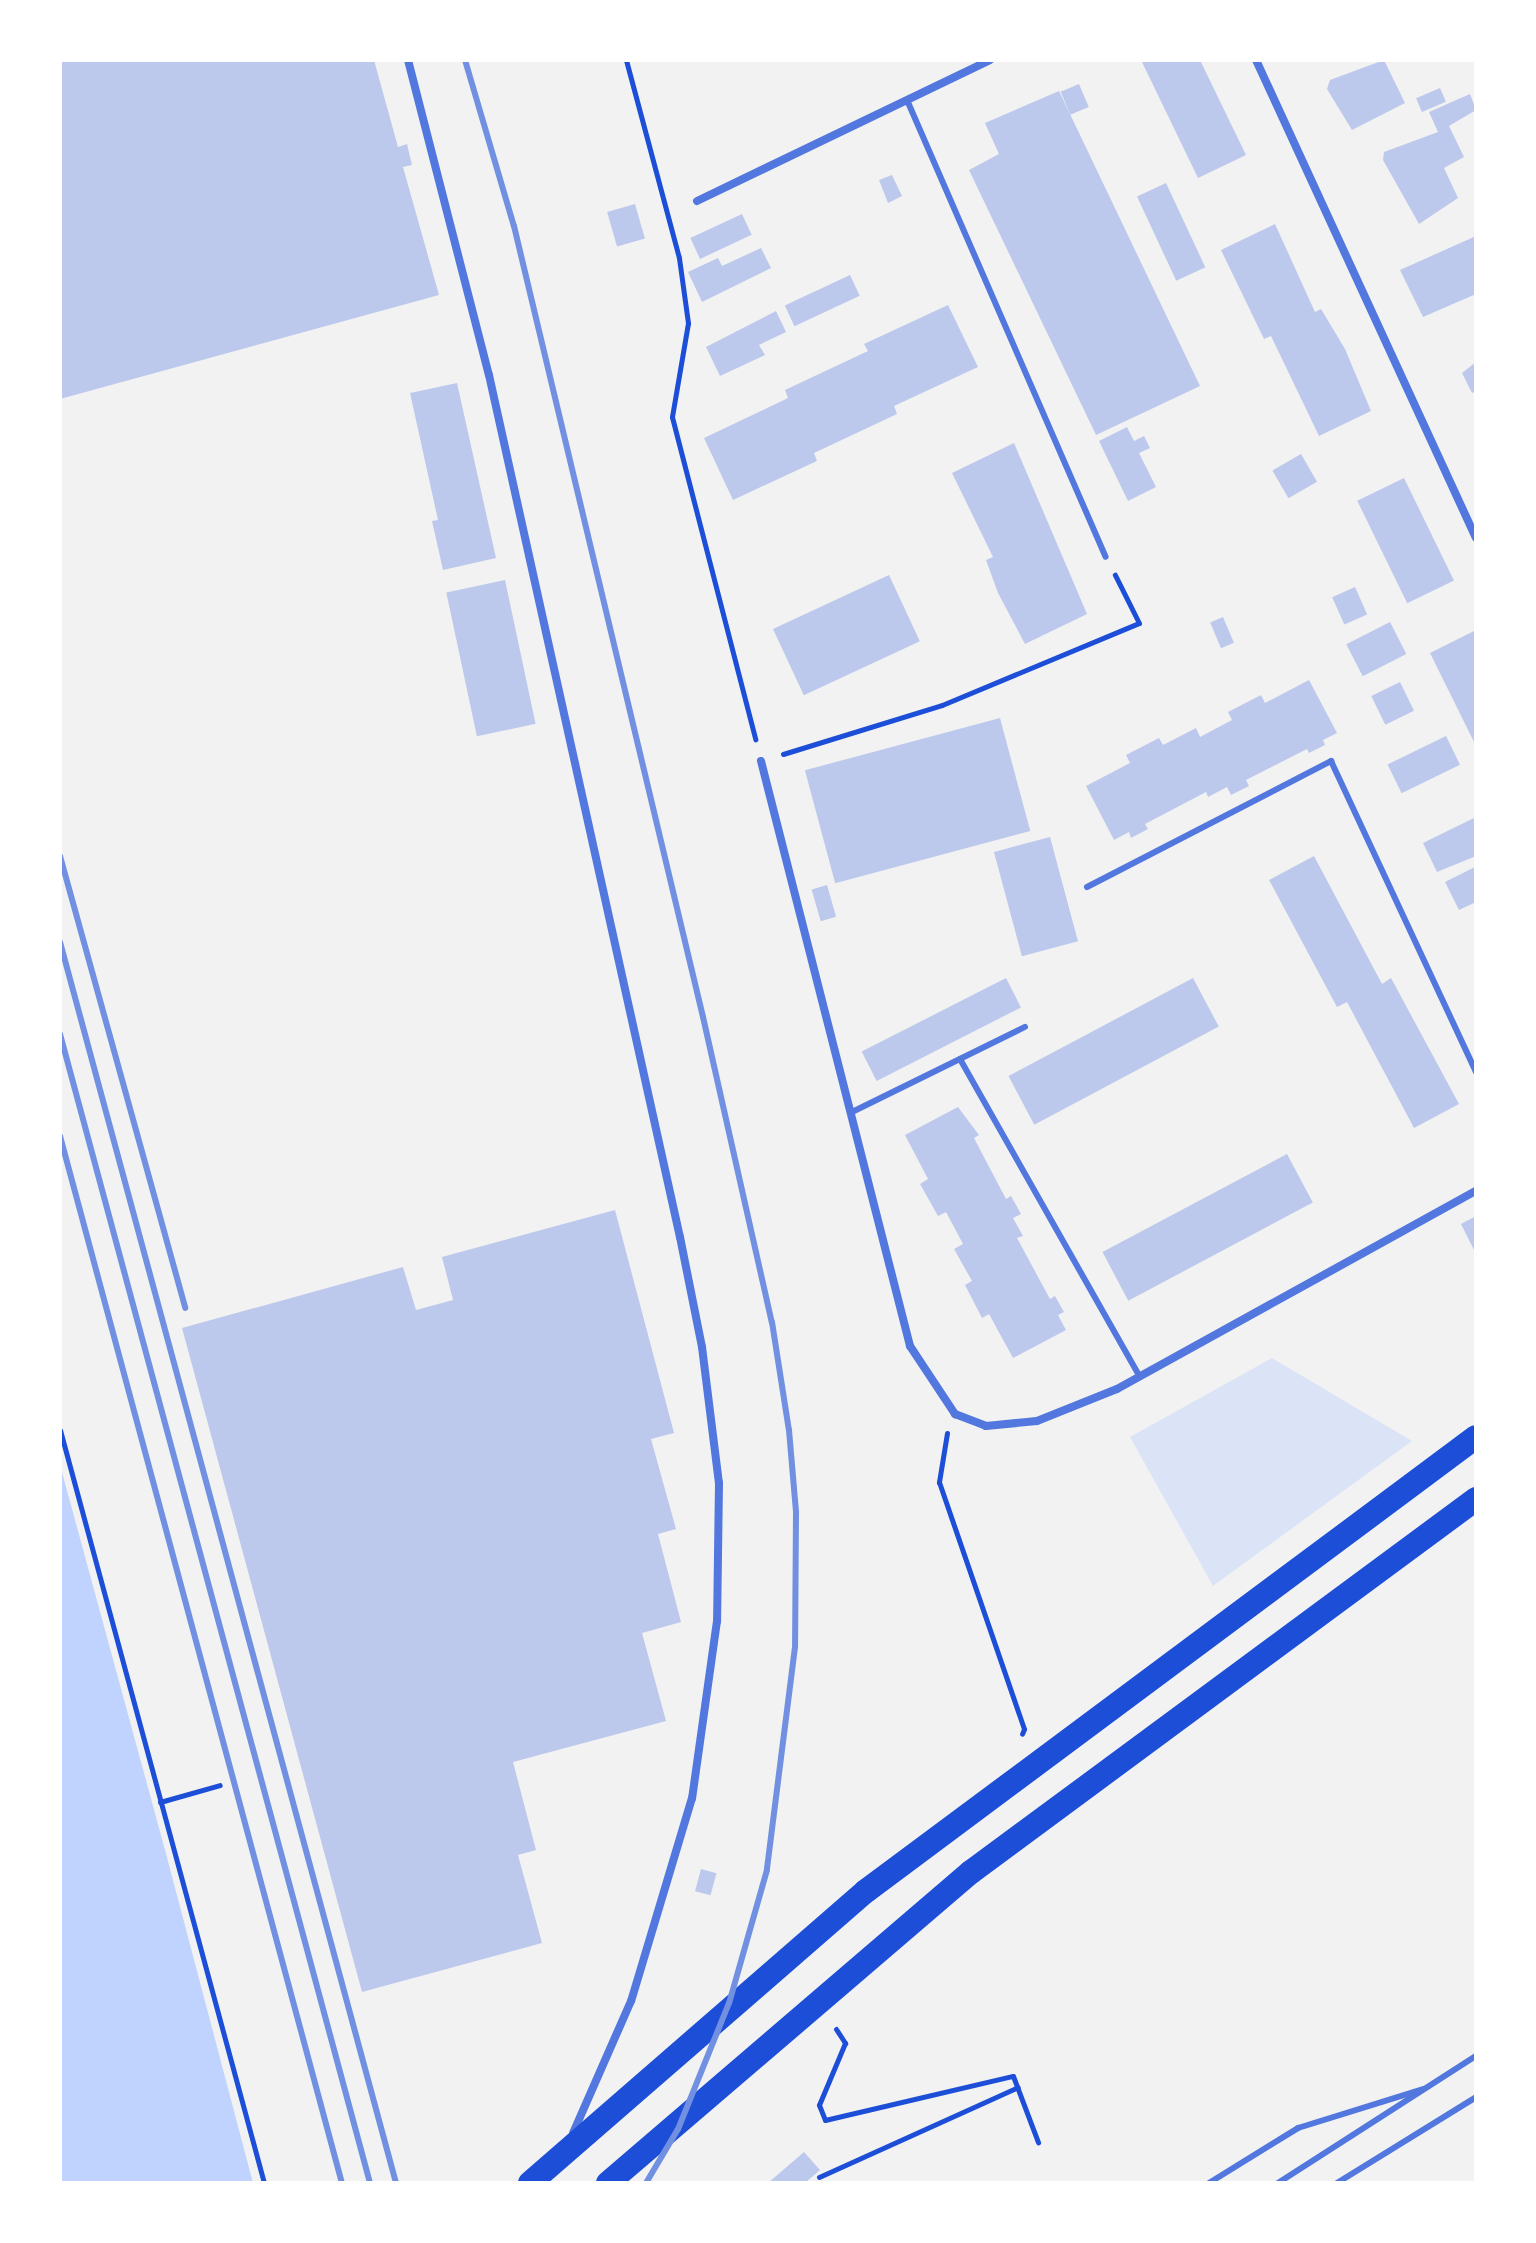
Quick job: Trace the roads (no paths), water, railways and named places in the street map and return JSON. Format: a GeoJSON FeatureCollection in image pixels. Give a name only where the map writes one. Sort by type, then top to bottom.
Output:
{"type":"FeatureCollection","features":[{"type":"Feature","properties":{"kind":"highway"},"geometry":{"type":"LineString","coordinates":[[530,2183],[866,1891],[1476,1437]]}},
{"type":"Feature","properties":{"kind":"highway"},"geometry":{"type":"LineString","coordinates":[[608,2183],[1001,1850],[1476,1499]]}},
{"type":"Feature","properties":{"kind":"street"},"geometry":{"type":"LineString","coordinates":[[408,60],[489,375],[680,1237],[702,1347],[719,1483],[717,1621],[692,1798],[667,1892],[607,2066],[543,2183]]}},
{"type":"Feature","properties":{"kind":"street"},"geometry":{"type":"LineString","coordinates":[[697,201],[990,60]]}},
{"type":"Feature","properties":{"kind":"street"},"geometry":{"type":"LineString","coordinates":[[1256,60],[1474,527],[1476,538]]}},
{"type":"Feature","properties":{"kind":"street"},"geometry":{"type":"LineString","coordinates":[[761,761],[910,1346],[955,1414],[986,1426],[1037,1421],[1139,1376],[1476,1191]]}},
{"type":"Feature","properties":{"kind":"lane"},"geometry":{"type":"LineString","coordinates":[[907,100],[1106,557]]}},
{"type":"Feature","properties":{"kind":"lane"},"geometry":{"type":"LineString","coordinates":[[1087,887],[1331,761],[1476,1072]]}},
{"type":"Feature","properties":{"kind":"lane"},"geometry":{"type":"LineString","coordinates":[[850,1113],[1025,1027]]}},
{"type":"Feature","properties":{"kind":"lane"},"geometry":{"type":"LineString","coordinates":[[960,1059],[1139,1376]]}},
{"type":"Feature","properties":{"kind":"lane"},"geometry":{"type":"LineString","coordinates":[[1278,2183],[1476,2056]]}},
{"type":"Feature","properties":{"kind":"lane"},"geometry":{"type":"LineString","coordinates":[[1209,2183],[1298,2128],[1423,2089]]}},
{"type":"Feature","properties":{"kind":"lane"},"geometry":{"type":"LineString","coordinates":[[1337,2183],[1476,2097]]}},
{"type":"Feature","properties":{"kind":"water"},"geometry":{"type":"Polygon","coordinates":[[[60,1465],[165,1850],[253,2183],[60,2183],[60,1465]]]}},
{"type":"Feature","properties":{"kind":"railway"},"geometry":{"type":"LineString","coordinates":[[465,60],[514,226],[703,1017],[772,1322],[789,1430],[796,1512],[795,1647],[767,1870],[729,2003],[678,2129],[646,2183]]}},
{"type":"Feature","properties":{"kind":"railway"},"geometry":{"type":"LineString","coordinates":[[60,856],[185,1308]]}},
{"type":"Feature","properties":{"kind":"railway"},"geometry":{"type":"LineString","coordinates":[[60,942],[396,2183]]}},
{"type":"Feature","properties":{"kind":"railway"},"geometry":{"type":"LineString","coordinates":[[60,1034],[370,2183]]}},
{"type":"Feature","properties":{"kind":"railway"},"geometry":{"type":"LineString","coordinates":[[60,1136],[342,2183]]}}]}
